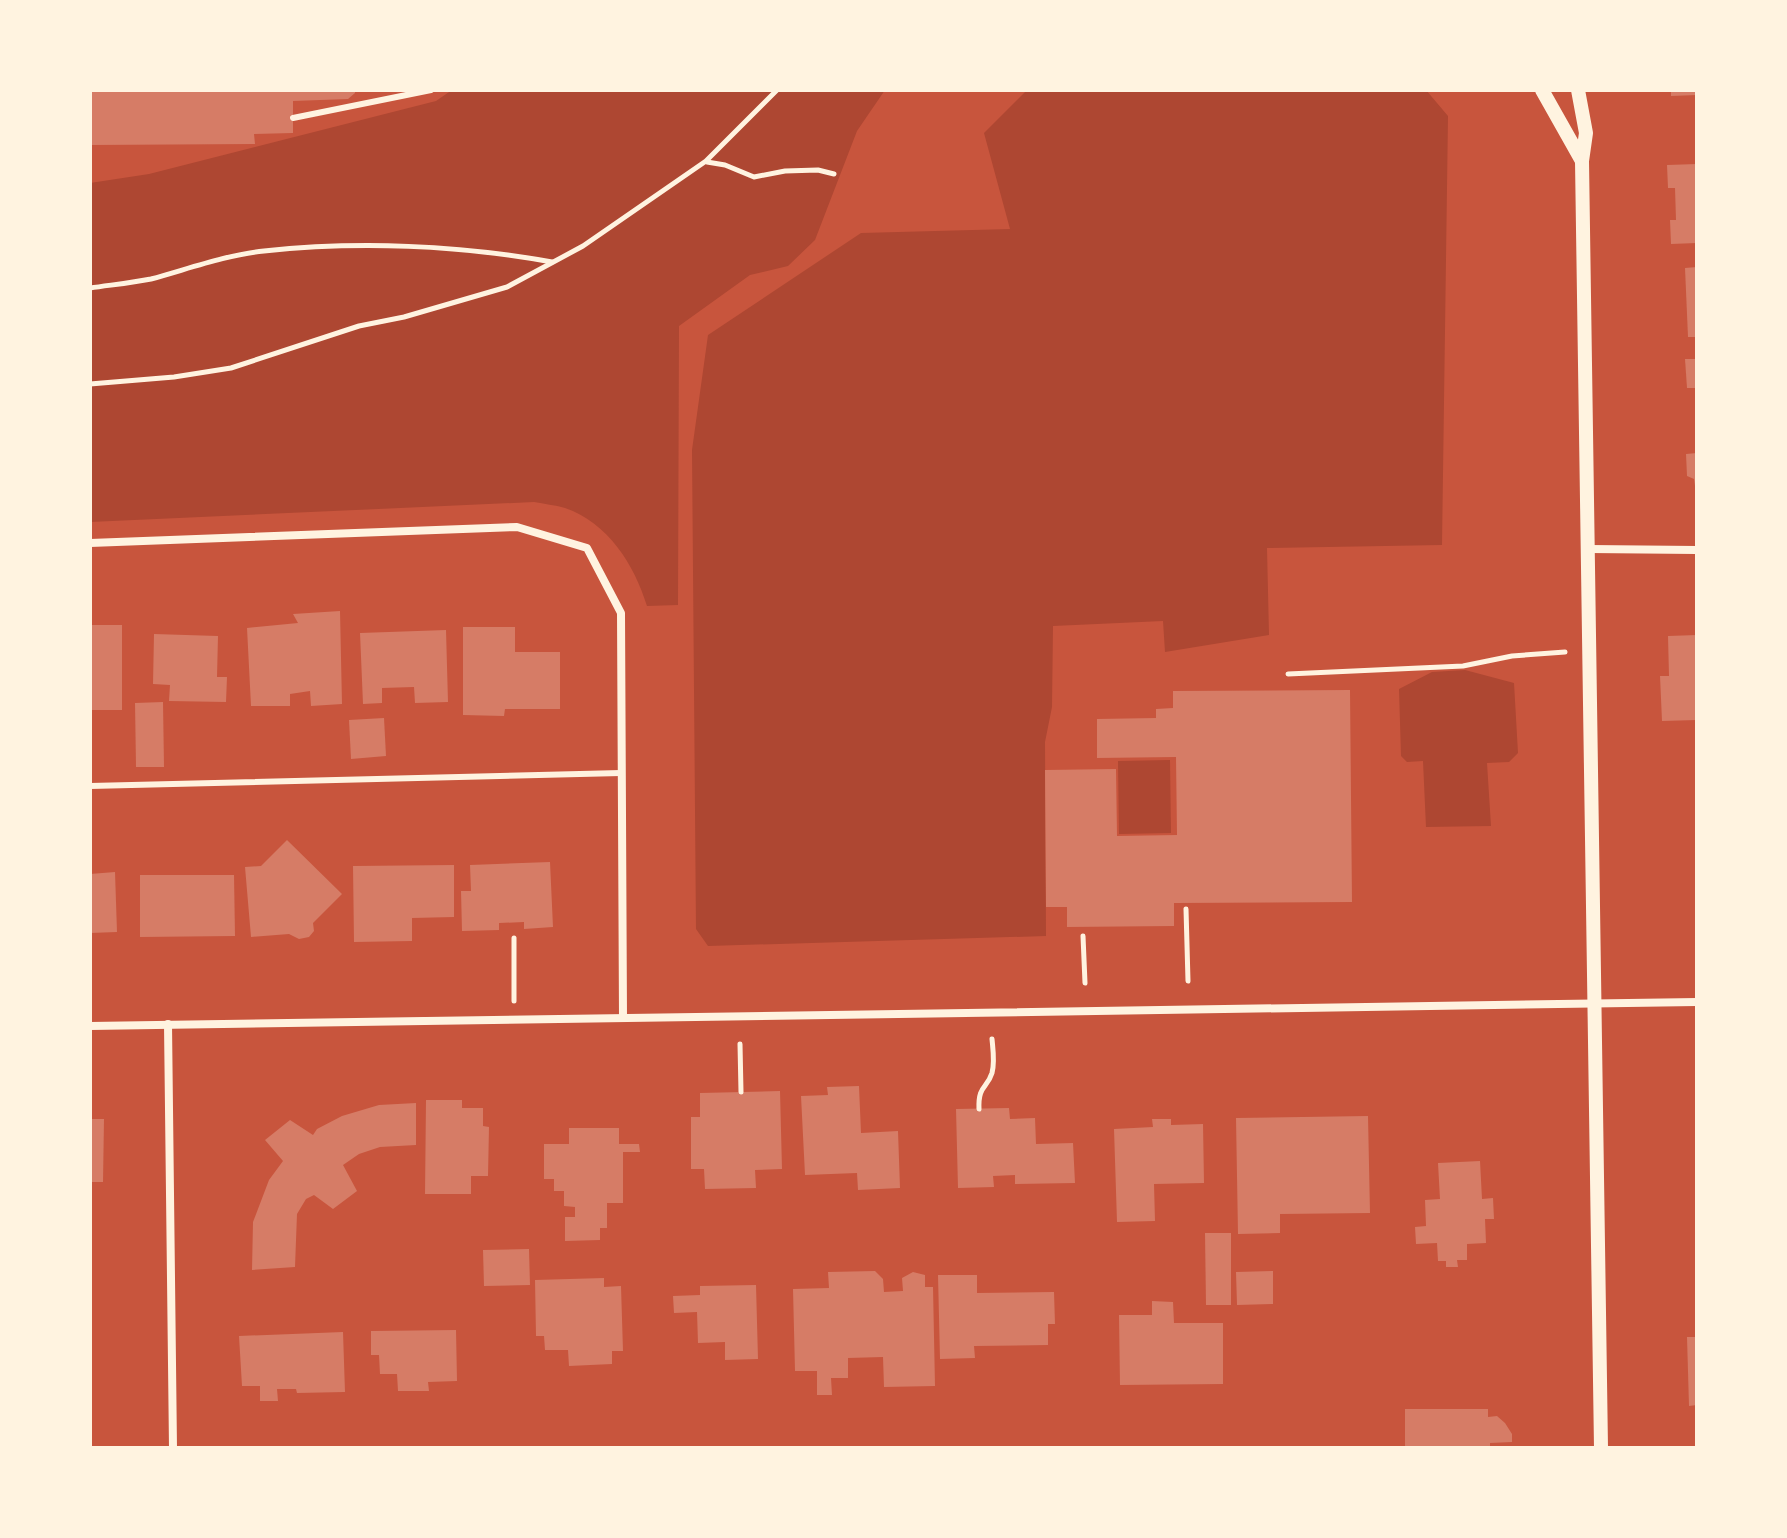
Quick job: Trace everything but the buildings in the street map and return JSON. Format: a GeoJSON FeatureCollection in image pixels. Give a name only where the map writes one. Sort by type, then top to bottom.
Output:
{"type":"FeatureCollection","features":[{"type":"Feature","properties":{"kind":"street"},"geometry":{"type":"LineString","coordinates":[[1542,90],[1582,161]]}},
{"type":"Feature","properties":{"kind":"street"},"geometry":{"type":"LineString","coordinates":[[1578,90],[1586,133],[1582,161],[1601,1448]]}},
{"type":"Feature","properties":{"kind":"street"},"geometry":{"type":"LineString","coordinates":[[90,543],[517,527],[587,548],[621,613],[623,1016]]}},
{"type":"Feature","properties":{"kind":"street"},"geometry":{"type":"LineString","coordinates":[[1589,549],[1697,550]]}},
{"type":"Feature","properties":{"kind":"street"},"geometry":{"type":"LineString","coordinates":[[90,1026],[1697,1002]]}},
{"type":"Feature","properties":{"kind":"street"},"geometry":{"type":"LineString","coordinates":[[168,1024],[173,1448]]}},
{"type":"Feature","properties":{"kind":"lane"},"geometry":{"type":"LineString","coordinates":[[293,118],[431,90]]}},
{"type":"Feature","properties":{"kind":"lane"},"geometry":{"type":"LineString","coordinates":[[90,786],[621,773]]}},
{"type":"Feature","properties":{"kind":"path"},"geometry":{"type":"LineString","coordinates":[[90,384],[174,377],[231,368],[359,326],[404,317],[507,287],[636,211],[706,161],[777,90]]}},
{"type":"Feature","properties":{"kind":"path"},"geometry":{"type":"LineString","coordinates":[[706,161],[754,177],[785,171],[818,170],[834,174]]}},
{"type":"Feature","properties":{"kind":"path"},"geometry":{"type":"LineString","coordinates":[[90,288],[148,279],[262,251],[313,248],[454,250],[554,262]]}},
{"type":"Feature","properties":{"kind":"path"},"geometry":{"type":"LineString","coordinates":[[1288,674],[1463,666],[1512,656],[1565,652]]}},
{"type":"Feature","properties":{"kind":"path"},"geometry":{"type":"LineString","coordinates":[[1186,909],[1188,981]]}},
{"type":"Feature","properties":{"kind":"path"},"geometry":{"type":"LineString","coordinates":[[1083,936],[1085,983]]}},
{"type":"Feature","properties":{"kind":"path"},"geometry":{"type":"LineString","coordinates":[[514,938],[514,995]]}},
{"type":"Feature","properties":{"kind":"path"},"geometry":{"type":"LineString","coordinates":[[979,1109],[980,1089],[991,1076],[994,1058],[992,1039]]}},
{"type":"Feature","properties":{"kind":"path"},"geometry":{"type":"LineString","coordinates":[[740,1044],[741,1092]]}},
{"type":"Feature","properties":{"kind":"shaded area"},"geometry":{"type":"Polygon","coordinates":[[[452,90],[885,90],[857,131],[815,240],[788,266],[750,275],[679,326],[678,605],[647,606],[627,560],[606,535],[594,524],[565,508],[534,502],[90,522],[90,183],[149,174],[436,101],[452,90]]]}},
{"type":"Feature","properties":{"kind":"shaded area"},"geometry":{"type":"Polygon","coordinates":[[[1027,90],[1426,90],[1448,116],[1442,545],[1267,548],[1269,635],[1165,652],[1163,621],[1053,626],[1052,707],[1045,742],[1046,936],[708,946],[696,929],[692,450],[708,335],[861,233],[1010,229],[984,133],[1027,90]]]}},
{"type":"Feature","properties":{"kind":"shaded area"},"geometry":{"type":"Polygon","coordinates":[[[1465,670],[1514,683],[1518,753],[1509,762],[1487,763],[1491,826],[1426,827],[1423,761],[1407,762],[1401,756],[1399,689],[1432,672],[1465,670]]]}},
{"type":"Feature","properties":{"kind":"shaded area"},"geometry":{"type":"Polygon","coordinates":[[[1170,760],[1171,833],[1119,834],[1118,761],[1170,760]]]}}]}
